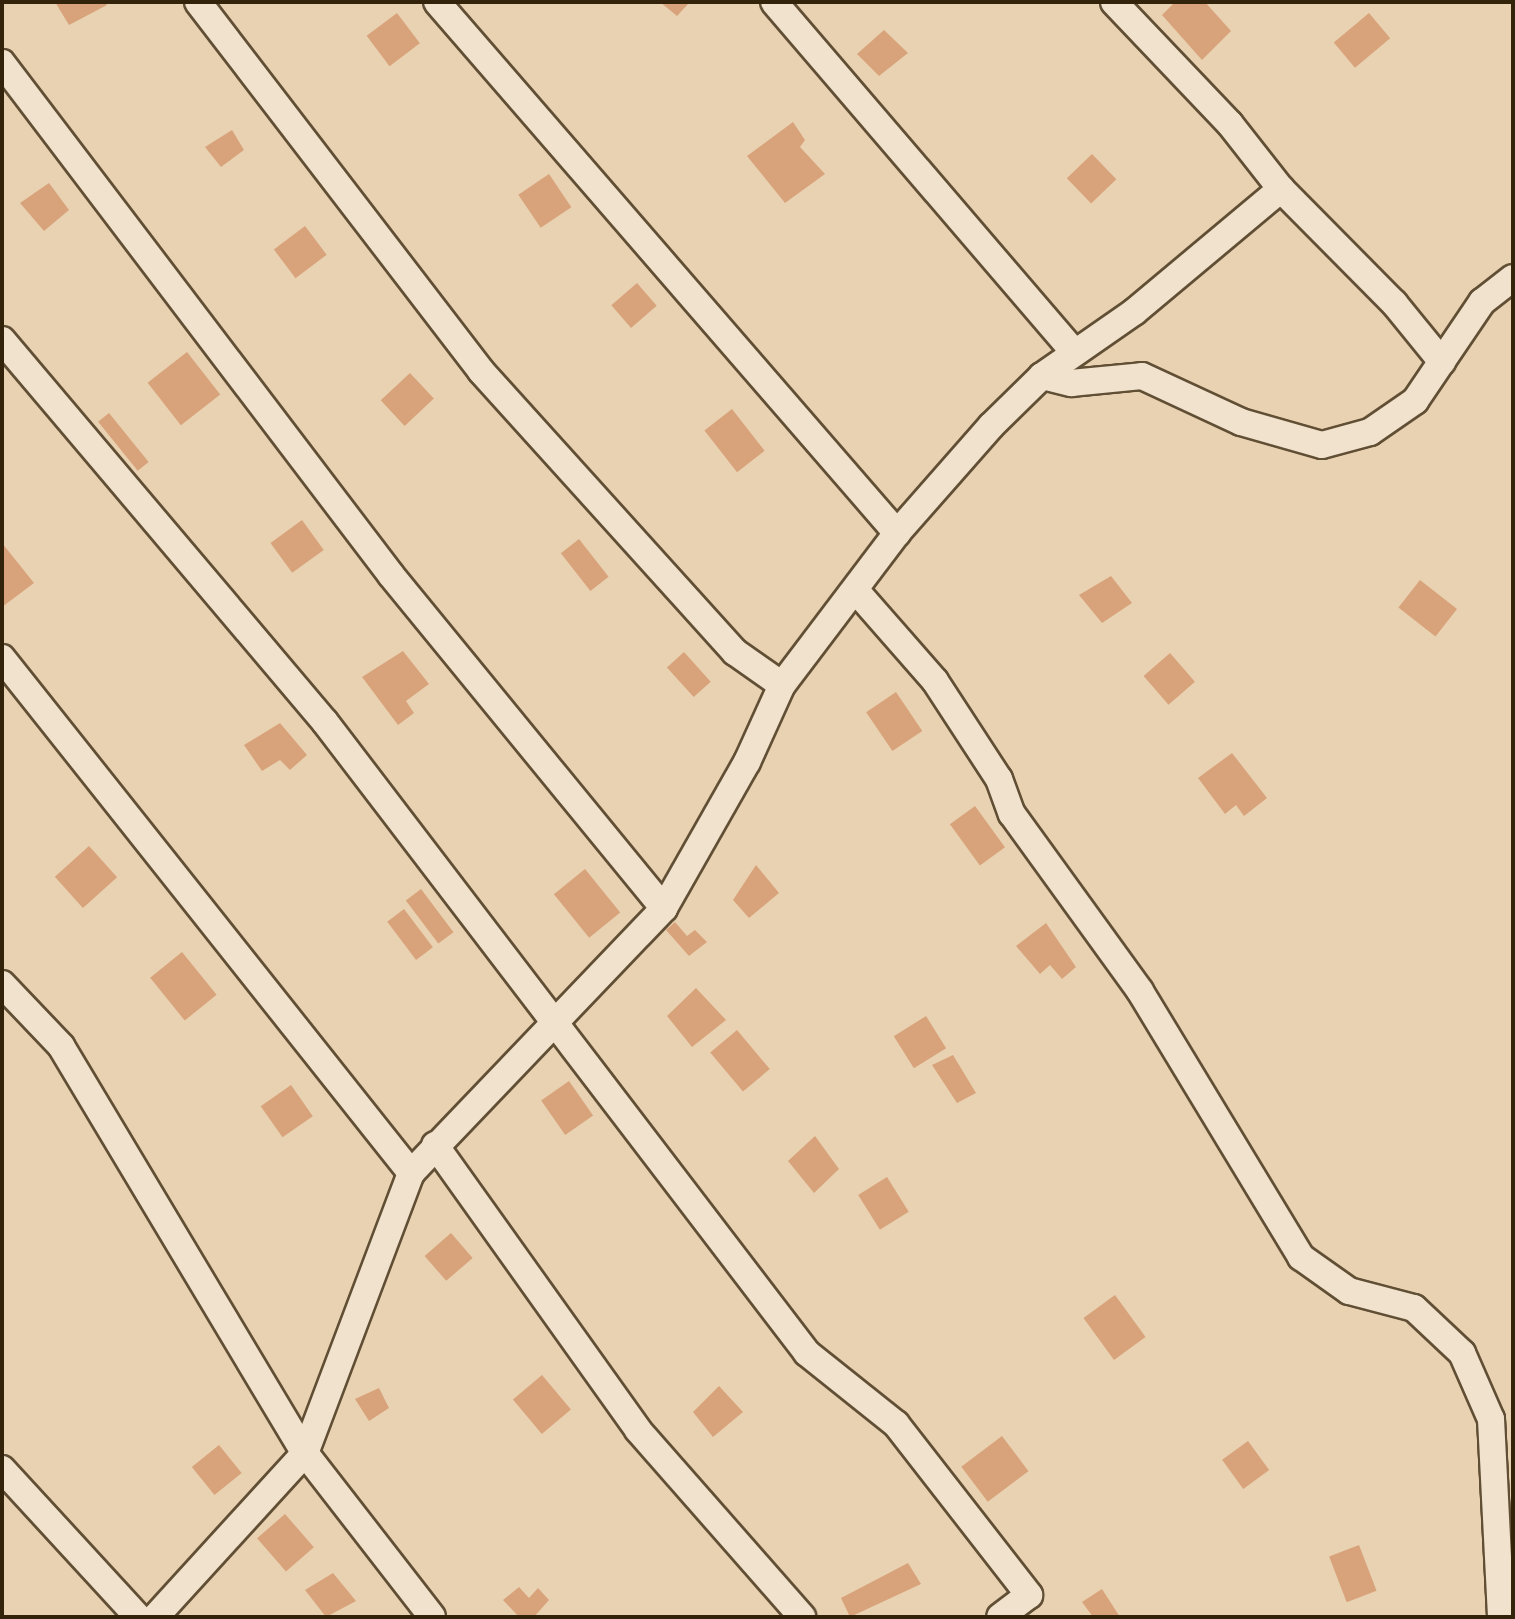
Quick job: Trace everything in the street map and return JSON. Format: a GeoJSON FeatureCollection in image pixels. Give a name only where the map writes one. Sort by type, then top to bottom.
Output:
{"type":"FeatureCollection","features":[{"type":"Feature","properties":{"kind":"street"},"geometry":{"type":"LineString","coordinates":[[198,2],[481,371],[735,652],[782,685]]}},
{"type":"Feature","properties":{"kind":"street"},"geometry":{"type":"LineString","coordinates":[[438,2],[897,533]]}},
{"type":"Feature","properties":{"kind":"street"},"geometry":{"type":"LineString","coordinates":[[774,2],[1073,351]]}},
{"type":"Feature","properties":{"kind":"street"},"geometry":{"type":"LineString","coordinates":[[1114,2],[1230,124],[1281,189],[1394,303],[1442,362]]}},
{"type":"Feature","properties":{"kind":"street"},"geometry":{"type":"LineString","coordinates":[[2,63],[391,575],[664,908]]}},
{"type":"Feature","properties":{"kind":"street"},"geometry":{"type":"LineString","coordinates":[[155,1617],[305,1452],[411,1173],[664,908],[747,762],[782,685],[858,593],[897,533],[1042,376],[1073,351],[1134,313],[1281,189]]}},
{"type":"Feature","properties":{"kind":"street"},"geometry":{"type":"LineString","coordinates":[[1042,376],[1071,383],[1142,376],[1241,422],[1322,445],[1370,432],[1415,401],[1482,302],[1513,278]]}},
{"type":"Feature","properties":{"kind":"street"},"geometry":{"type":"LineString","coordinates":[[2,340],[325,722],[553,1025],[807,1353],[896,1424],[1029,1595],[1000,1617]]}},
{"type":"Feature","properties":{"kind":"street"},"geometry":{"type":"LineString","coordinates":[[858,593],[935,681],[999,779],[1012,814],[1140,991],[1301,1257],[1349,1291],[1414,1308],[1462,1353],[1491,1419],[1502,1617]]}},
{"type":"Feature","properties":{"kind":"street"},"geometry":{"type":"LineString","coordinates":[[2,658],[411,1173]]}},
{"type":"Feature","properties":{"kind":"street"},"geometry":{"type":"LineString","coordinates":[[2,984],[61,1046],[305,1452],[432,1617]]}},
{"type":"Feature","properties":{"kind":"street"},"geometry":{"type":"LineString","coordinates":[[435,1145],[638,1430],[802,1617]]}},
{"type":"Feature","properties":{"kind":"street"},"geometry":{"type":"LineString","coordinates":[[2,1469],[138,1617]]}},
{"type":"Feature","properties":{"kind":"building"},"geometry":{"type":"Polygon","coordinates":[[[55,2],[105,2],[107,5],[69,25],[55,2]]]}},
{"type":"Feature","properties":{"kind":"building"},"geometry":{"type":"Polygon","coordinates":[[[660,2],[690,2],[677,16],[660,2]]]}},
{"type":"Feature","properties":{"kind":"building"},"geometry":{"type":"Polygon","coordinates":[[[1175,2],[1205,2],[1231,31],[1202,60],[1162,15],[1175,2]]]}},
{"type":"Feature","properties":{"kind":"building"},"geometry":{"type":"Polygon","coordinates":[[[397,13],[420,43],[390,66],[367,36],[397,13]]]}},
{"type":"Feature","properties":{"kind":"building"},"geometry":{"type":"Polygon","coordinates":[[[1369,13],[1390,38],[1355,68],[1334,43],[1369,13]]]}},
{"type":"Feature","properties":{"kind":"building"},"geometry":{"type":"Polygon","coordinates":[[[884,30],[908,53],[879,76],[857,54],[884,30]]]}},
{"type":"Feature","properties":{"kind":"building"},"geometry":{"type":"Polygon","coordinates":[[[793,122],[805,140],[800,147],[825,174],[785,203],[747,156],[793,122]]]}},
{"type":"Feature","properties":{"kind":"building"},"geometry":{"type":"Polygon","coordinates":[[[232,130],[244,150],[221,167],[205,147],[232,130]]]}},
{"type":"Feature","properties":{"kind":"building"},"geometry":{"type":"Polygon","coordinates":[[[1092,154],[1116,179],[1091,203],[1067,178],[1092,154]]]}},
{"type":"Feature","properties":{"kind":"building"},"geometry":{"type":"Polygon","coordinates":[[[549,174],[571,207],[541,228],[518,195],[549,174]]]}},
{"type":"Feature","properties":{"kind":"building"},"geometry":{"type":"Polygon","coordinates":[[[49,183],[69,210],[44,231],[20,203],[49,183]]]}},
{"type":"Feature","properties":{"kind":"building"},"geometry":{"type":"Polygon","coordinates":[[[305,226],[327,255],[296,278],[274,249],[305,226]]]}},
{"type":"Feature","properties":{"kind":"building"},"geometry":{"type":"Polygon","coordinates":[[[637,283],[657,306],[631,328],[611,305],[637,283]]]}},
{"type":"Feature","properties":{"kind":"building"},"geometry":{"type":"Polygon","coordinates":[[[187,352],[220,395],[181,425],[148,383],[187,352]]]}},
{"type":"Feature","properties":{"kind":"building"},"geometry":{"type":"Polygon","coordinates":[[[410,373],[434,399],[405,426],[381,400],[410,373]]]}},
{"type":"Feature","properties":{"kind":"building"},"geometry":{"type":"Polygon","coordinates":[[[732,409],[765,451],[737,472],[704,431],[732,409]]]}},
{"type":"Feature","properties":{"kind":"building"},"geometry":{"type":"Polygon","coordinates":[[[109,413],[149,462],[138,471],[98,422],[109,413]]]}},
{"type":"Feature","properties":{"kind":"building"},"geometry":{"type":"Polygon","coordinates":[[[302,520],[324,550],[292,573],[270,543],[302,520]]]}},
{"type":"Feature","properties":{"kind":"building"},"geometry":{"type":"Polygon","coordinates":[[[579,539],[609,577],[590,591],[561,553],[579,539]]]}},
{"type":"Feature","properties":{"kind":"building"},"geometry":{"type":"Polygon","coordinates":[[[2,543],[34,583],[2,607],[2,543]]]}},
{"type":"Feature","properties":{"kind":"building"},"geometry":{"type":"Polygon","coordinates":[[[1111,576],[1132,603],[1102,623],[1079,595],[1111,576]]]}},
{"type":"Feature","properties":{"kind":"building"},"geometry":{"type":"Polygon","coordinates":[[[1420,580],[1457,609],[1435,637],[1398,608],[1420,580]]]}},
{"type":"Feature","properties":{"kind":"building"},"geometry":{"type":"Polygon","coordinates":[[[403,651],[429,684],[406,701],[414,713],[398,725],[362,677],[403,651]]]}},
{"type":"Feature","properties":{"kind":"building"},"geometry":{"type":"Polygon","coordinates":[[[684,652],[711,682],[694,697],[667,667],[684,652]]]}},
{"type":"Feature","properties":{"kind":"building"},"geometry":{"type":"Polygon","coordinates":[[[1170,653],[1195,682],[1169,705],[1144,676],[1170,653]]]}},
{"type":"Feature","properties":{"kind":"building"},"geometry":{"type":"Polygon","coordinates":[[[896,692],[922,731],[892,751],[866,712],[896,692]]]}},
{"type":"Feature","properties":{"kind":"building"},"geometry":{"type":"Polygon","coordinates":[[[280,723],[307,755],[290,770],[280,760],[262,771],[244,745],[280,723]]]}},
{"type":"Feature","properties":{"kind":"building"},"geometry":{"type":"Polygon","coordinates":[[[1232,753],[1267,798],[1244,816],[1236,805],[1225,814],[1198,778],[1232,753]]]}},
{"type":"Feature","properties":{"kind":"building"},"geometry":{"type":"Polygon","coordinates":[[[975,806],[1005,847],[980,865],[950,824],[975,806]]]}},
{"type":"Feature","properties":{"kind":"building"},"geometry":{"type":"Polygon","coordinates":[[[89,846],[117,877],[83,908],[55,877],[89,846]]]}},
{"type":"Feature","properties":{"kind":"building"},"geometry":{"type":"Polygon","coordinates":[[[756,865],[779,893],[749,918],[733,900],[756,865]]]}},
{"type":"Feature","properties":{"kind":"building"},"geometry":{"type":"Polygon","coordinates":[[[585,869],[620,913],[589,938],[554,894],[585,869]]]}},
{"type":"Feature","properties":{"kind":"building"},"geometry":{"type":"Polygon","coordinates":[[[421,889],[453,932],[438,944],[406,900],[421,889]]]}},
{"type":"Feature","properties":{"kind":"building"},"geometry":{"type":"Polygon","coordinates":[[[404,909],[433,947],[416,960],[387,922],[404,909]]]}},
{"type":"Feature","properties":{"kind":"building"},"geometry":{"type":"Polygon","coordinates":[[[675,922],[687,936],[695,930],[707,942],[689,956],[666,930],[675,922]]]}},
{"type":"Feature","properties":{"kind":"building"},"geometry":{"type":"Polygon","coordinates":[[[1046,923],[1076,967],[1062,979],[1050,965],[1040,974],[1016,946],[1046,923]]]}},
{"type":"Feature","properties":{"kind":"building"},"geometry":{"type":"Polygon","coordinates":[[[182,952],[217,995],[185,1021],[150,978],[182,952]]]}},
{"type":"Feature","properties":{"kind":"building"},"geometry":{"type":"Polygon","coordinates":[[[696,988],[726,1020],[692,1047],[667,1016],[696,988]]]}},
{"type":"Feature","properties":{"kind":"building"},"geometry":{"type":"Polygon","coordinates":[[[926,1016],[946,1048],[914,1068],[894,1036],[926,1016]]]}},
{"type":"Feature","properties":{"kind":"building"},"geometry":{"type":"Polygon","coordinates":[[[737,1030],[770,1069],[743,1092],[710,1052],[737,1030]]]}},
{"type":"Feature","properties":{"kind":"building"},"geometry":{"type":"Polygon","coordinates":[[[953,1055],[976,1093],[957,1103],[932,1065],[953,1055]]]}},
{"type":"Feature","properties":{"kind":"building"},"geometry":{"type":"Polygon","coordinates":[[[569,1081],[593,1115],[565,1135],[541,1101],[569,1081]]]}},
{"type":"Feature","properties":{"kind":"building"},"geometry":{"type":"Polygon","coordinates":[[[291,1085],[313,1116],[282,1137],[261,1106],[291,1085]]]}},
{"type":"Feature","properties":{"kind":"building"},"geometry":{"type":"Polygon","coordinates":[[[815,1136],[839,1169],[814,1193],[788,1161],[815,1136]]]}},
{"type":"Feature","properties":{"kind":"building"},"geometry":{"type":"Polygon","coordinates":[[[887,1177],[909,1212],[880,1230],[858,1195],[887,1177]]]}},
{"type":"Feature","properties":{"kind":"building"},"geometry":{"type":"Polygon","coordinates":[[[451,1233],[473,1258],[446,1281],[425,1256],[451,1233]]]}},
{"type":"Feature","properties":{"kind":"building"},"geometry":{"type":"Polygon","coordinates":[[[1115,1295],[1146,1337],[1114,1360],[1083,1318],[1115,1295]]]}},
{"type":"Feature","properties":{"kind":"building"},"geometry":{"type":"Polygon","coordinates":[[[542,1375],[571,1409],[542,1434],[513,1399],[542,1375]]]}},
{"type":"Feature","properties":{"kind":"building"},"geometry":{"type":"Polygon","coordinates":[[[719,1386],[743,1412],[713,1437],[693,1412],[719,1386]]]}},
{"type":"Feature","properties":{"kind":"building"},"geometry":{"type":"Polygon","coordinates":[[[379,1388],[389,1408],[369,1421],[355,1399],[379,1388]]]}},
{"type":"Feature","properties":{"kind":"building"},"geometry":{"type":"Polygon","coordinates":[[[1002,1436],[1028,1471],[988,1502],[961,1467],[1002,1436]]]}},
{"type":"Feature","properties":{"kind":"building"},"geometry":{"type":"Polygon","coordinates":[[[1248,1441],[1269,1470],[1243,1489],[1222,1460],[1248,1441]]]}},
{"type":"Feature","properties":{"kind":"building"},"geometry":{"type":"Polygon","coordinates":[[[219,1445],[242,1473],[214,1495],[192,1467],[219,1445]]]}},
{"type":"Feature","properties":{"kind":"building"},"geometry":{"type":"Polygon","coordinates":[[[285,1514],[314,1547],[286,1571],[257,1538],[285,1514]]]}},
{"type":"Feature","properties":{"kind":"building"},"geometry":{"type":"Polygon","coordinates":[[[1359,1545],[1377,1591],[1347,1602],[1329,1556],[1359,1545]]]}},
{"type":"Feature","properties":{"kind":"building"},"geometry":{"type":"Polygon","coordinates":[[[908,1563],[921,1584],[850,1617],[841,1598],[908,1563]]]}},
{"type":"Feature","properties":{"kind":"building"},"geometry":{"type":"Polygon","coordinates":[[[333,1573],[356,1601],[326,1617],[305,1590],[333,1573]]]}},
{"type":"Feature","properties":{"kind":"building"},"geometry":{"type":"Polygon","coordinates":[[[519,1587],[529,1598],[538,1588],[549,1600],[534,1617],[519,1617],[503,1600],[519,1587]]]}},
{"type":"Feature","properties":{"kind":"building"},"geometry":{"type":"Polygon","coordinates":[[[1102,1589],[1120,1617],[1093,1617],[1082,1602],[1102,1589]]]}}]}
